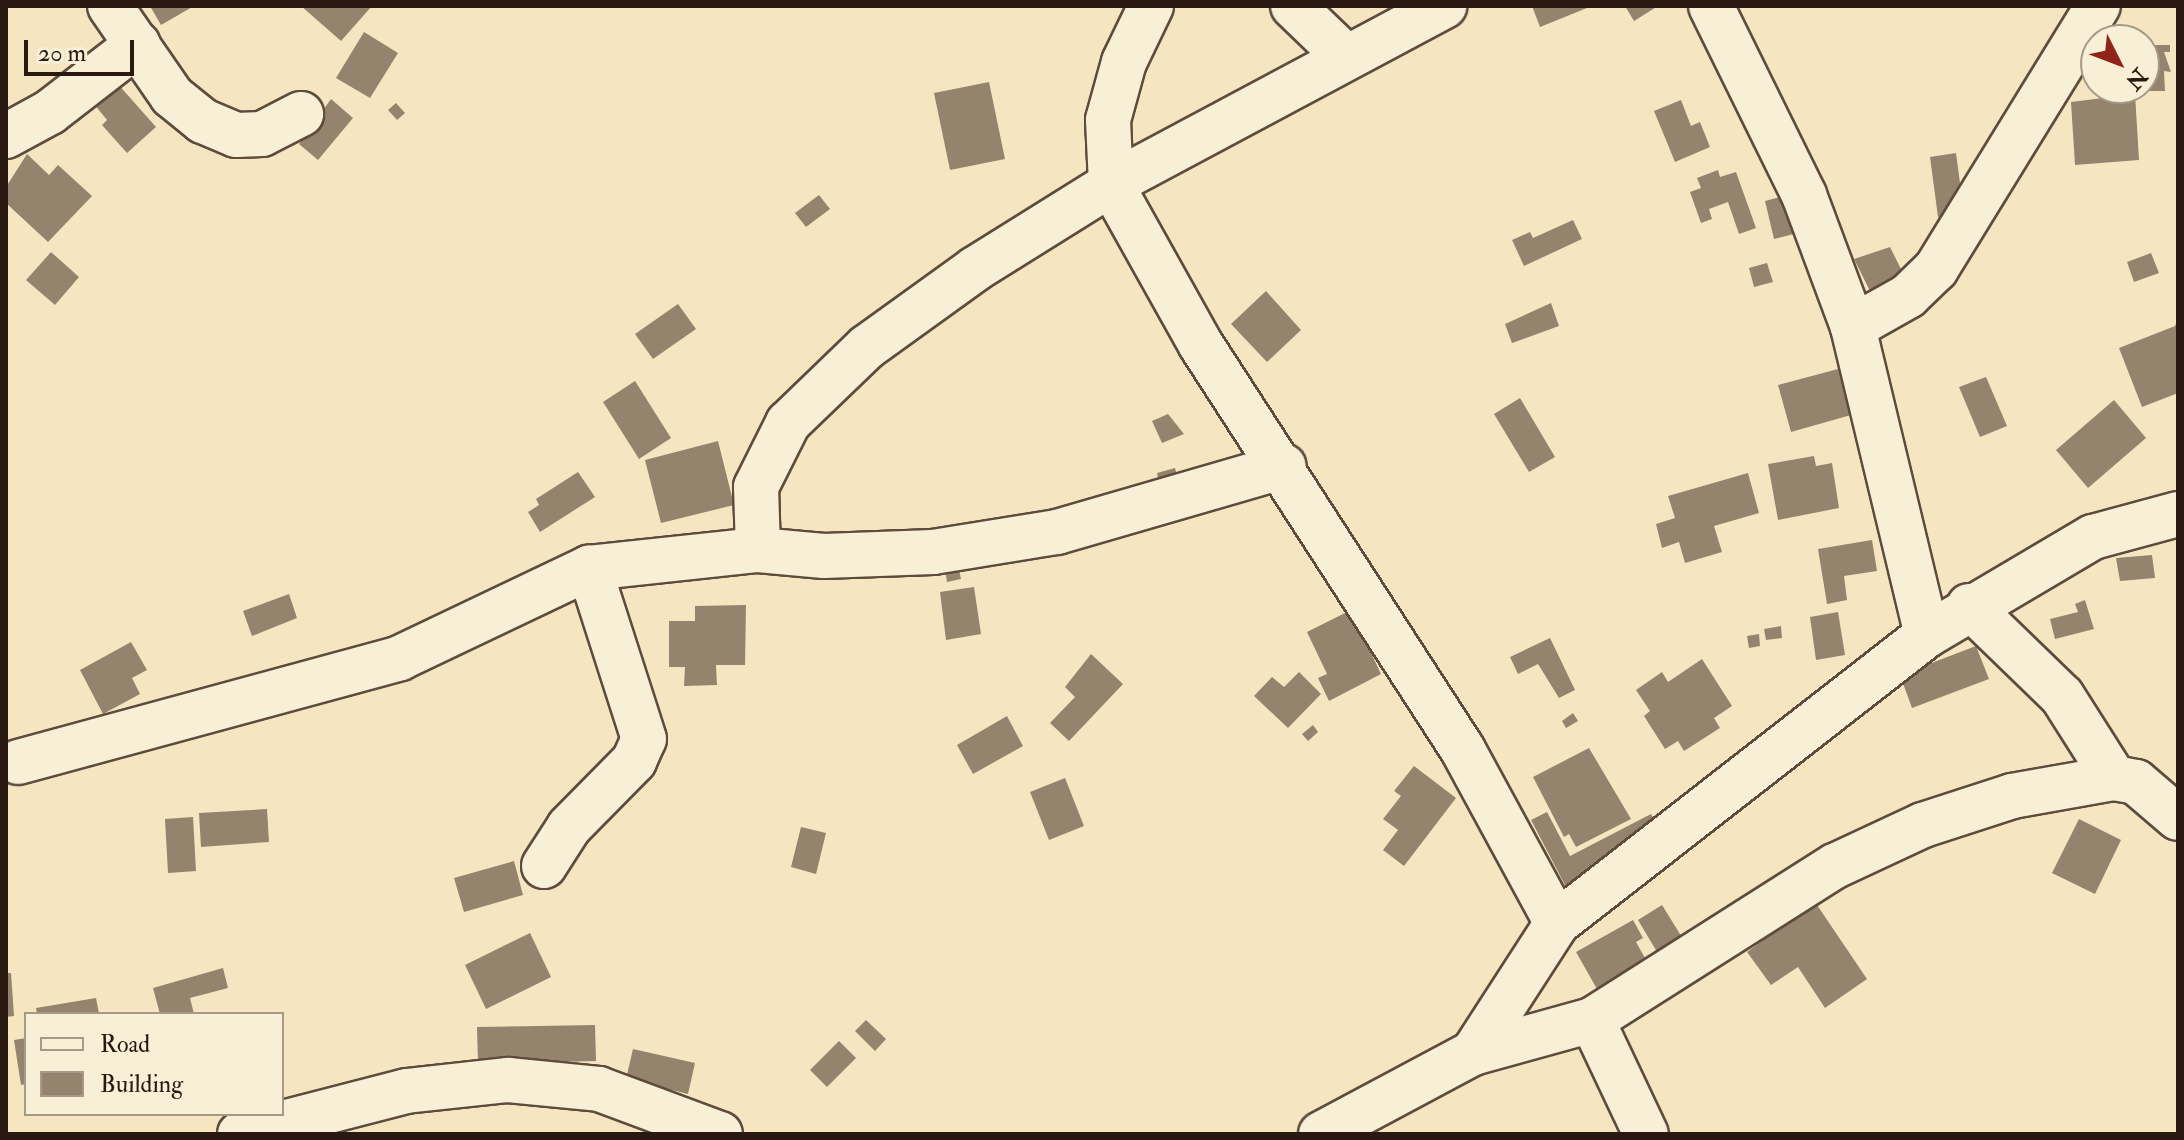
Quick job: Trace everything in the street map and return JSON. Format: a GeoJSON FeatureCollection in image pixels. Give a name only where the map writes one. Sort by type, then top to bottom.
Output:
{"type":"FeatureCollection","features":[{"type":"Feature","properties":{"kind":"street"},"geometry":{"type":"LineString","coordinates":[[110,6],[172,96],[203,121],[236,135],[262,134],[301,114]]}},
{"type":"Feature","properties":{"kind":"street"},"geometry":{"type":"LineString","coordinates":[[1151,6],[1124,62],[1108,120],[1111,184],[1201,345],[1284,466],[1463,750],[1557,923]]}},
{"type":"Feature","properties":{"kind":"street"},"geometry":{"type":"LineString","coordinates":[[1293,6],[1345,56]]}},
{"type":"Feature","properties":{"kind":"street"},"geometry":{"type":"LineString","coordinates":[[758,550],[756,487],[788,423],[867,347],[975,269],[1111,184],[1345,56],[1444,6]]}},
{"type":"Feature","properties":{"kind":"street"},"geometry":{"type":"LineString","coordinates":[[1711,6],[1804,195],[1853,327],[1927,635]]}},
{"type":"Feature","properties":{"kind":"street"},"geometry":{"type":"LineString","coordinates":[[1853,327],[1908,296],[1936,269],[2098,6]]}},
{"type":"Feature","properties":{"kind":"street"},"geometry":{"type":"LineString","coordinates":[[6,136],[50,112],[138,44]]}},
{"type":"Feature","properties":{"kind":"street"},"geometry":{"type":"LineString","coordinates":[[18,762],[400,658],[589,568],[758,550],[824,556],[948,549],[1057,532],[1284,466]]}},
{"type":"Feature","properties":{"kind":"street"},"geometry":{"type":"LineString","coordinates":[[1473,1053],[1557,923],[1927,635],[1969,606],[2093,537],[2178,514]]}},
{"type":"Feature","properties":{"kind":"street"},"geometry":{"type":"LineString","coordinates":[[544,866],[569,827],[634,761],[644,739],[589,568]]}},
{"type":"Feature","properties":{"kind":"street"},"geometry":{"type":"LineString","coordinates":[[1969,606],[2062,696],[2178,818]]}},
{"type":"Feature","properties":{"kind":"street"},"geometry":{"type":"LineString","coordinates":[[1337,1129],[1473,1053],[1592,1020],[1835,866],[1885,843],[2012,796],[2143,779]]}},
{"type":"Feature","properties":{"kind":"street"},"geometry":{"type":"LineString","coordinates":[[1592,1020],[1646,1134]]}},
{"type":"Feature","properties":{"kind":"street"},"geometry":{"type":"LineString","coordinates":[[240,1134],[406,1091],[508,1080],[599,1089],[720,1134]]}},
{"type":"Feature","properties":{"kind":"building"},"geometry":{"type":"Polygon","coordinates":[[[150,6],[194,6],[161,25],[150,6]]]}},
{"type":"Feature","properties":{"kind":"building"},"geometry":{"type":"Polygon","coordinates":[[[301,6],[372,6],[341,41],[301,6]]]}},
{"type":"Feature","properties":{"kind":"building"},"geometry":{"type":"Polygon","coordinates":[[[1532,6],[1592,6],[1540,27],[1532,6]]]}},
{"type":"Feature","properties":{"kind":"building"},"geometry":{"type":"Polygon","coordinates":[[[1625,6],[1658,6],[1634,21],[1625,6]]]}},
{"type":"Feature","properties":{"kind":"building"},"geometry":{"type":"Polygon","coordinates":[[[364,32],[398,53],[370,98],[336,78],[364,32]]]}},
{"type":"Feature","properties":{"kind":"building"},"geometry":{"type":"Polygon","coordinates":[[[2160,45],[2170,45],[2170,52],[2164,52],[2171,72],[2164,71],[2165,91],[2160,91],[2160,45]]]}},
{"type":"Feature","properties":{"kind":"building"},"geometry":{"type":"Polygon","coordinates":[[[989,82],[1005,159],[950,170],[934,93],[989,82]]]}},
{"type":"Feature","properties":{"kind":"building"},"geometry":{"type":"Polygon","coordinates":[[[117,83],[156,127],[127,153],[102,125],[107,120],[94,104],[117,83]]]}},
{"type":"Feature","properties":{"kind":"building"},"geometry":{"type":"Polygon","coordinates":[[[331,99],[353,118],[318,160],[299,144],[331,99]]]}},
{"type":"Feature","properties":{"kind":"building"},"geometry":{"type":"Polygon","coordinates":[[[1681,100],[1691,126],[1700,122],[1710,147],[1675,162],[1654,111],[1681,100]]]}},
{"type":"Feature","properties":{"kind":"building"},"geometry":{"type":"Polygon","coordinates":[[[2071,102],[2136,104],[2139,160],[2075,165],[2071,102]]]}},
{"type":"Feature","properties":{"kind":"building"},"geometry":{"type":"Polygon","coordinates":[[[396,103],[405,113],[397,120],[388,110],[396,103]]]}},
{"type":"Feature","properties":{"kind":"building"},"geometry":{"type":"Polygon","coordinates":[[[1956,153],[1964,213],[1938,217],[1930,157],[1956,153]]]}},
{"type":"Feature","properties":{"kind":"building"},"geometry":{"type":"Polygon","coordinates":[[[27,154],[49,175],[58,165],[92,196],[48,242],[6,203],[6,187],[27,154]]]}},
{"type":"Feature","properties":{"kind":"building"},"geometry":{"type":"Polygon","coordinates":[[[1718,170],[1720,177],[1736,172],[1756,228],[1739,234],[1728,202],[1709,209],[1712,219],[1701,223],[1690,192],[1701,188],[1697,178],[1718,170]]]}},
{"type":"Feature","properties":{"kind":"building"},"geometry":{"type":"Polygon","coordinates":[[[819,195],[830,209],[806,227],[795,213],[819,195]]]}},
{"type":"Feature","properties":{"kind":"building"},"geometry":{"type":"Polygon","coordinates":[[[1784,196],[1794,234],[1774,239],[1765,201],[1784,196]]]}},
{"type":"Feature","properties":{"kind":"building"},"geometry":{"type":"Polygon","coordinates":[[[1573,220],[1582,239],[1524,266],[1512,240],[1530,232],[1533,238],[1573,220]]]}},
{"type":"Feature","properties":{"kind":"building"},"geometry":{"type":"Polygon","coordinates":[[[1890,247],[1907,281],[1873,297],[1854,259],[1890,247]]]}},
{"type":"Feature","properties":{"kind":"building"},"geometry":{"type":"Polygon","coordinates":[[[51,252],[79,277],[55,305],[26,280],[51,252]]]}},
{"type":"Feature","properties":{"kind":"building"},"geometry":{"type":"Polygon","coordinates":[[[2151,253],[2159,273],[2134,282],[2127,262],[2151,253]]]}},
{"type":"Feature","properties":{"kind":"building"},"geometry":{"type":"Polygon","coordinates":[[[1767,263],[1773,282],[1754,287],[1749,268],[1767,263]]]}},
{"type":"Feature","properties":{"kind":"building"},"geometry":{"type":"Polygon","coordinates":[[[1266,291],[1301,330],[1267,362],[1231,324],[1266,291]]]}},
{"type":"Feature","properties":{"kind":"building"},"geometry":{"type":"Polygon","coordinates":[[[1551,303],[1559,326],[1512,343],[1505,324],[1551,303]]]}},
{"type":"Feature","properties":{"kind":"building"},"geometry":{"type":"Polygon","coordinates":[[[678,304],[696,329],[653,359],[635,334],[678,304]]]}},
{"type":"Feature","properties":{"kind":"building"},"geometry":{"type":"Polygon","coordinates":[[[2178,319],[2178,393],[2142,407],[2119,348],[2175,326],[2178,319]]]}},
{"type":"Feature","properties":{"kind":"building"},"geometry":{"type":"Polygon","coordinates":[[[1838,369],[1851,415],[1791,432],[1778,385],[1838,369]]]}},
{"type":"Feature","properties":{"kind":"building"},"geometry":{"type":"Polygon","coordinates":[[[1986,377],[2007,426],[1980,437],[1959,387],[1986,377]]]}},
{"type":"Feature","properties":{"kind":"building"},"geometry":{"type":"Polygon","coordinates":[[[635,381],[671,438],[639,459],[603,402],[635,381]]]}},
{"type":"Feature","properties":{"kind":"building"},"geometry":{"type":"Polygon","coordinates":[[[1520,398],[1555,457],[1529,472],[1494,414],[1520,398]]]}},
{"type":"Feature","properties":{"kind":"building"},"geometry":{"type":"Polygon","coordinates":[[[2114,400],[2146,438],[2088,488],[2056,450],[2114,400]]]}},
{"type":"Feature","properties":{"kind":"building"},"geometry":{"type":"Polygon","coordinates":[[[1168,414],[1184,434],[1162,443],[1152,421],[1168,414]]]}},
{"type":"Feature","properties":{"kind":"building"},"geometry":{"type":"Polygon","coordinates":[[[718,441],[734,505],[661,523],[645,460],[718,441]]]}},
{"type":"Feature","properties":{"kind":"building"},"geometry":{"type":"Polygon","coordinates":[[[1814,456],[1816,466],[1832,463],[1839,508],[1778,520],[1768,464],[1814,456]]]}},
{"type":"Feature","properties":{"kind":"building"},"geometry":{"type":"Polygon","coordinates":[[[1175,468],[1178,479],[1159,484],[1157,473],[1175,468]]]}},
{"type":"Feature","properties":{"kind":"building"},"geometry":{"type":"Polygon","coordinates":[[[578,472],[595,497],[540,532],[528,512],[539,505],[536,499],[578,472]]]}},
{"type":"Feature","properties":{"kind":"building"},"geometry":{"type":"Polygon","coordinates":[[[1748,473],[1759,513],[1714,526],[1722,552],[1685,563],[1679,542],[1662,548],[1656,524],[1675,518],[1668,496],[1748,473]]]}},
{"type":"Feature","properties":{"kind":"building"},"geometry":{"type":"Polygon","coordinates":[[[1872,540],[1877,571],[1844,576],[1847,600],[1827,604],[1818,549],[1872,540]]]}},
{"type":"Feature","properties":{"kind":"building"},"geometry":{"type":"Polygon","coordinates":[[[2152,555],[2155,578],[2120,581],[2116,558],[2152,555]]]}},
{"type":"Feature","properties":{"kind":"building"},"geometry":{"type":"Polygon","coordinates":[[[957,560],[961,579],[947,582],[944,562],[957,560]]]}},
{"type":"Feature","properties":{"kind":"building"},"geometry":{"type":"Polygon","coordinates":[[[974,587],[981,634],[946,640],[940,592],[974,587]]]}},
{"type":"Feature","properties":{"kind":"building"},"geometry":{"type":"Polygon","coordinates":[[[289,594],[297,618],[252,636],[243,611],[289,594]]]}},
{"type":"Feature","properties":{"kind":"building"},"geometry":{"type":"Polygon","coordinates":[[[2085,600],[2094,629],[2055,639],[2050,619],[2078,612],[2075,604],[2085,600]]]}},
{"type":"Feature","properties":{"kind":"building"},"geometry":{"type":"Polygon","coordinates":[[[746,605],[745,665],[716,665],[717,685],[684,686],[685,667],[669,667],[669,621],[695,621],[695,606],[746,605]]]}},
{"type":"Feature","properties":{"kind":"building"},"geometry":{"type":"Polygon","coordinates":[[[1351,610],[1381,674],[1329,701],[1318,678],[1327,674],[1307,632],[1351,610]]]}},
{"type":"Feature","properties":{"kind":"building"},"geometry":{"type":"Polygon","coordinates":[[[1838,612],[1845,655],[1816,660],[1810,617],[1838,612]]]}},
{"type":"Feature","properties":{"kind":"building"},"geometry":{"type":"Polygon","coordinates":[[[1781,626],[1782,638],[1766,640],[1764,629],[1781,626]]]}},
{"type":"Feature","properties":{"kind":"building"},"geometry":{"type":"Polygon","coordinates":[[[1759,634],[1760,646],[1749,648],[1747,636],[1759,634]]]}},
{"type":"Feature","properties":{"kind":"building"},"geometry":{"type":"Polygon","coordinates":[[[1550,638],[1575,690],[1559,698],[1538,664],[1518,674],[1510,657],[1550,638]]]}},
{"type":"Feature","properties":{"kind":"building"},"geometry":{"type":"Polygon","coordinates":[[[131,642],[147,670],[132,678],[140,694],[103,714],[80,670],[131,642]]]}},
{"type":"Feature","properties":{"kind":"building"},"geometry":{"type":"Polygon","coordinates":[[[1976,646],[1989,679],[1912,708],[1900,675],[1976,646]]]}},
{"type":"Feature","properties":{"kind":"building"},"geometry":{"type":"Polygon","coordinates":[[[1091,654],[1123,684],[1069,741],[1050,723],[1075,697],[1065,687],[1091,654]]]}},
{"type":"Feature","properties":{"kind":"building"},"geometry":{"type":"Polygon","coordinates":[[[1702,659],[1732,706],[1714,718],[1720,728],[1684,751],[1678,741],[1665,749],[1644,716],[1650,711],[1636,690],[1662,672],[1668,682],[1702,659]]]}},
{"type":"Feature","properties":{"kind":"building"},"geometry":{"type":"Polygon","coordinates":[[[1299,672],[1321,694],[1288,728],[1254,696],[1272,677],[1284,687],[1299,672]]]}},
{"type":"Feature","properties":{"kind":"building"},"geometry":{"type":"Polygon","coordinates":[[[1573,713],[1578,721],[1566,728],[1562,721],[1573,713]]]}},
{"type":"Feature","properties":{"kind":"building"},"geometry":{"type":"Polygon","coordinates":[[[1007,716],[1023,746],[973,774],[957,745],[1007,716]]]}},
{"type":"Feature","properties":{"kind":"building"},"geometry":{"type":"Polygon","coordinates":[[[1313,725],[1318,732],[1308,741],[1302,734],[1313,725]]]}},
{"type":"Feature","properties":{"kind":"building"},"geometry":{"type":"Polygon","coordinates":[[[1589,748],[1631,819],[1576,847],[1569,834],[1564,837],[1533,777],[1589,748]]]}},
{"type":"Feature","properties":{"kind":"building"},"geometry":{"type":"Polygon","coordinates":[[[1414,766],[1456,798],[1404,866],[1383,850],[1398,830],[1383,819],[1401,796],[1394,791],[1414,766]]]}},
{"type":"Feature","properties":{"kind":"building"},"geometry":{"type":"Polygon","coordinates":[[[1065,778],[1084,826],[1049,840],[1030,792],[1065,778]]]}},
{"type":"Feature","properties":{"kind":"building"},"geometry":{"type":"Polygon","coordinates":[[[267,809],[269,842],[201,847],[199,813],[267,809]]]}},
{"type":"Feature","properties":{"kind":"building"},"geometry":{"type":"Polygon","coordinates":[[[1547,812],[1570,856],[1651,814],[1663,837],[1566,887],[1531,820],[1547,812]]]}},
{"type":"Feature","properties":{"kind":"building"},"geometry":{"type":"Polygon","coordinates":[[[193,817],[196,871],[168,873],[165,819],[193,817]]]}},
{"type":"Feature","properties":{"kind":"building"},"geometry":{"type":"Polygon","coordinates":[[[2079,819],[2121,840],[2095,894],[2052,873],[2079,819]]]}},
{"type":"Feature","properties":{"kind":"building"},"geometry":{"type":"Polygon","coordinates":[[[801,827],[826,833],[816,874],[791,867],[801,827]]]}},
{"type":"Feature","properties":{"kind":"building"},"geometry":{"type":"Polygon","coordinates":[[[514,861],[523,895],[464,912],[454,878],[514,861]]]}},
{"type":"Feature","properties":{"kind":"building"},"geometry":{"type":"Polygon","coordinates":[[[1815,902],[1867,979],[1825,1008],[1798,967],[1771,985],[1747,952],[1815,902]]]}},
{"type":"Feature","properties":{"kind":"building"},"geometry":{"type":"Polygon","coordinates":[[[1662,905],[1688,947],[1663,962],[1638,920],[1662,905]]]}},
{"type":"Feature","properties":{"kind":"building"},"geometry":{"type":"Polygon","coordinates":[[[1633,920],[1643,938],[1636,942],[1650,967],[1601,996],[1576,952],[1633,920]]]}},
{"type":"Feature","properties":{"kind":"building"},"geometry":{"type":"Polygon","coordinates":[[[530,933],[551,977],[486,1009],[465,965],[530,933]]]}},
{"type":"Feature","properties":{"kind":"building"},"geometry":{"type":"Polygon","coordinates":[[[223,968],[228,988],[190,998],[194,1012],[159,1012],[153,988],[223,968]]]}},
{"type":"Feature","properties":{"kind":"building"},"geometry":{"type":"Polygon","coordinates":[[[6,973],[11,973],[14,1016],[6,1017],[6,973]]]}},
{"type":"Feature","properties":{"kind":"building"},"geometry":{"type":"Polygon","coordinates":[[[96,998],[99,1012],[37,1012],[36,1008],[96,998]]]}},
{"type":"Feature","properties":{"kind":"building"},"geometry":{"type":"Polygon","coordinates":[[[866,1020],[886,1039],[875,1051],[855,1031],[866,1020]]]}},
{"type":"Feature","properties":{"kind":"building"},"geometry":{"type":"Polygon","coordinates":[[[595,1025],[596,1061],[478,1064],[477,1027],[595,1025]]]}},
{"type":"Feature","properties":{"kind":"building"},"geometry":{"type":"Polygon","coordinates":[[[24,1038],[24,1084],[21,1085],[14,1040],[24,1038]]]}},
{"type":"Feature","properties":{"kind":"building"},"geometry":{"type":"Polygon","coordinates":[[[839,1041],[856,1058],[827,1087],[810,1070],[839,1041]]]}},
{"type":"Feature","properties":{"kind":"building"},"geometry":{"type":"Polygon","coordinates":[[[633,1049],[695,1063],[688,1094],[626,1079],[633,1049]]]}}]}
